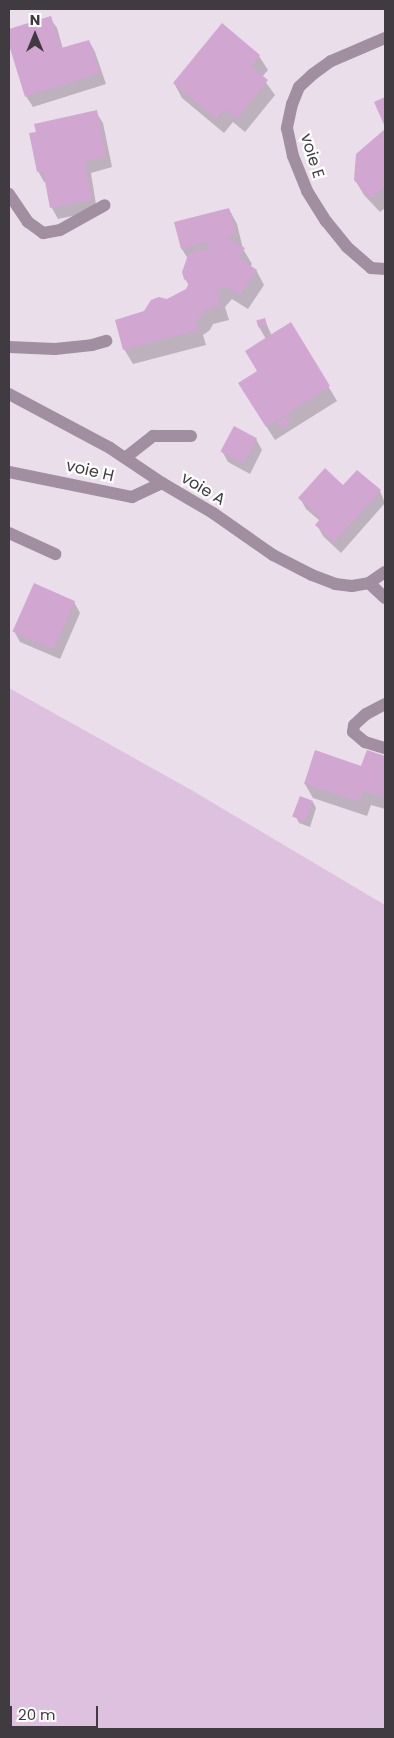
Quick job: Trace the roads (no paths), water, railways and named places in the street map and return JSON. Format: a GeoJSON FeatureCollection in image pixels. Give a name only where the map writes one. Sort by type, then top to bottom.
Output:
{"type":"FeatureCollection","features":[{"type":"Feature","properties":{"kind":"street","name":"voie E"},"geometry":{"type":"LineString","coordinates":[[385,38],[331,62],[312,74],[299,87],[292,104],[287,128],[293,156],[306,191],[326,221],[347,247],[371,268],[385,269]]}},
{"type":"Feature","properties":{"kind":"street"},"geometry":{"type":"LineString","coordinates":[[9,194],[28,222],[43,233],[60,230],[106,205]]}},
{"type":"Feature","properties":{"kind":"street"},"geometry":{"type":"LineString","coordinates":[[9,346],[55,349],[92,345],[106,341]]}},
{"type":"Feature","properties":{"kind":"street","name":"voie A"},"geometry":{"type":"LineString","coordinates":[[9,394],[125,458],[162,483],[213,513],[273,554],[312,575],[335,584],[352,586],[369,583],[385,572]]}},
{"type":"Feature","properties":{"kind":"street"},"geometry":{"type":"LineString","coordinates":[[125,458],[153,436],[191,436]]}},
{"type":"Feature","properties":{"kind":"street","name":"voie H"},"geometry":{"type":"LineString","coordinates":[[9,472],[132,497],[162,483]]}},
{"type":"Feature","properties":{"kind":"street"},"geometry":{"type":"LineString","coordinates":[[9,534],[55,554]]}},
{"type":"Feature","properties":{"kind":"street"},"geometry":{"type":"LineString","coordinates":[[369,583],[385,598]]}},
{"type":"Feature","properties":{"kind":"street"},"geometry":{"type":"LineString","coordinates":[[385,704],[366,714],[354,725],[353,732],[365,742],[385,748]]}}]}
